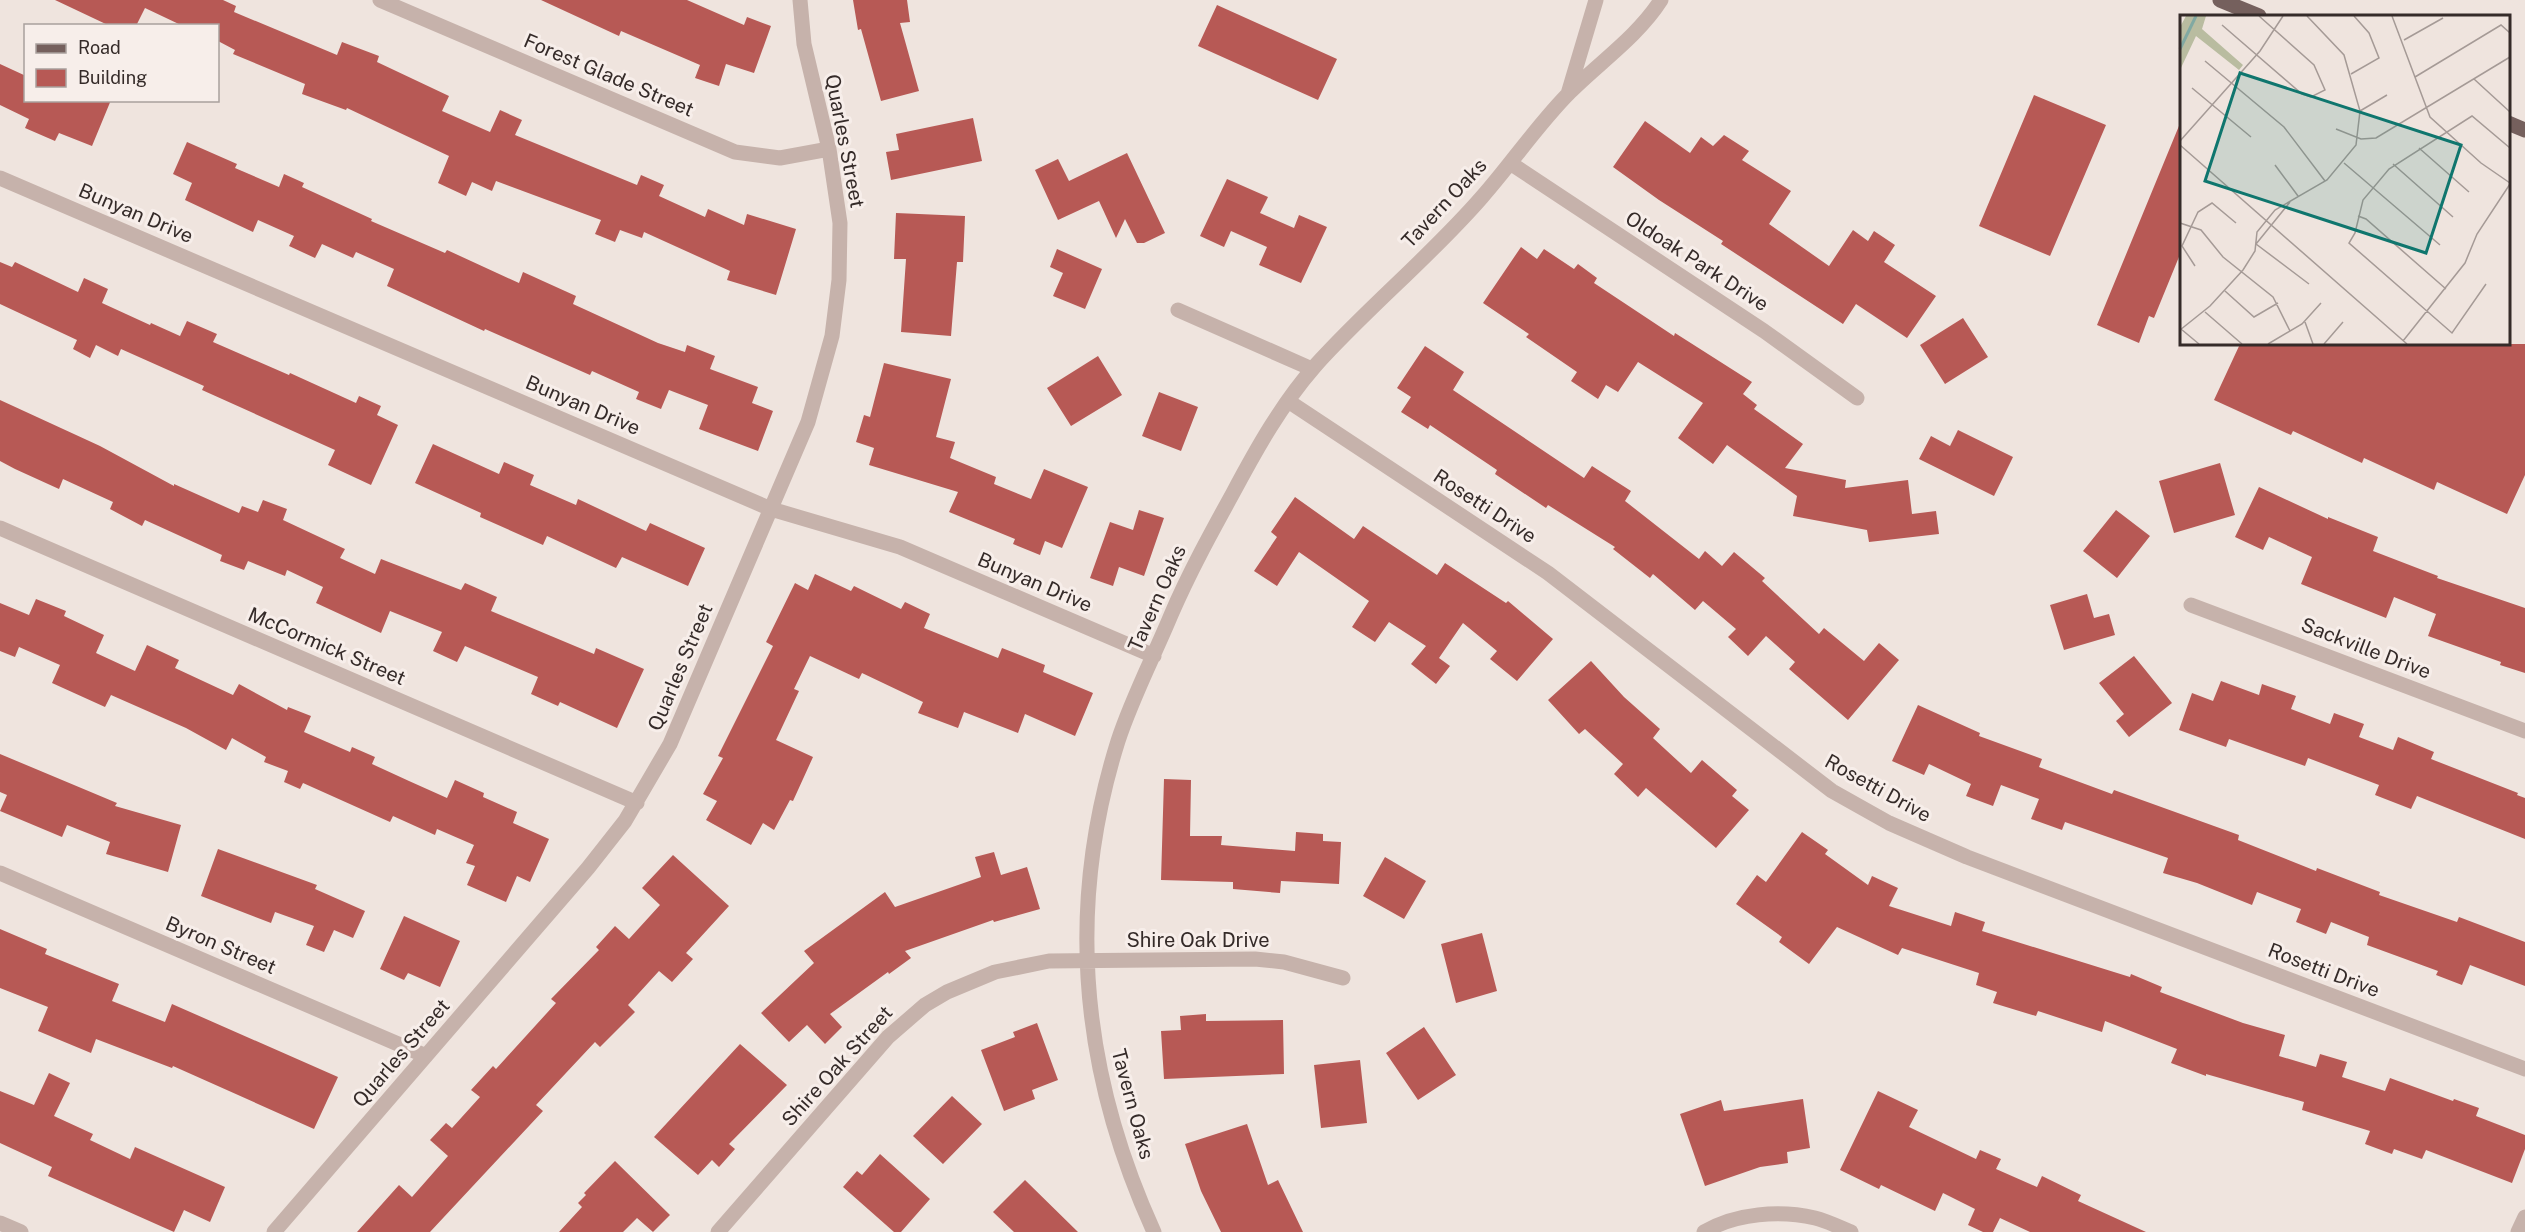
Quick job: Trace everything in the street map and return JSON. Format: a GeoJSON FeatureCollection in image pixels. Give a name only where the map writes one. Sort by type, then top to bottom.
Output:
{"type":"FeatureCollection","features":[{"type":"Feature","properties":{"kind":"main road"},"geometry":{"type":"LineString","coordinates":[[2220,0],[2257,15]]}},
{"type":"Feature","properties":{"kind":"main road"},"geometry":{"type":"LineString","coordinates":[[2510,124],[2525,130]]}},
{"type":"Feature","properties":{"kind":"street","name":"Forest Glade Street"},"geometry":{"type":"LineString","coordinates":[[380,0],[735,152],[780,158],[829,149]]}},
{"type":"Feature","properties":{"kind":"street","name":"Quarles Street"},"geometry":{"type":"LineString","coordinates":[[274,1232],[588,868],[637,803],[670,744],[771,509],[808,422],[832,336],[839,280],[840,223],[829,149],[804,44],[800,0]]}},
{"type":"Feature","properties":{"kind":"street","name":"Tavern Oaks"},"geometry":{"type":"LineString","coordinates":[[1568,94],[1596,0]]}},
{"type":"Feature","properties":{"kind":"street","name":"Tavern Oaks"},"geometry":{"type":"LineString","coordinates":[[1154,1232],[1138,1198],[1102,1088],[1090,1015],[1086,960],[1088,881],[1098,816],[1119,738],[1190,570],[1272,422],[1312,369],[1482,198],[1568,94],[1651,16],[1661,0]]}},
{"type":"Feature","properties":{"kind":"street","name":"Oldoak Park Drive"},"geometry":{"type":"LineString","coordinates":[[1510,162],[1764,331],[1857,398]]}},
{"type":"Feature","properties":{"kind":"street","name":"Bunyan Drive"},"geometry":{"type":"LineString","coordinates":[[0,178],[771,509],[900,547],[1154,656]]}},
{"type":"Feature","properties":{"kind":"street"},"geometry":{"type":"LineString","coordinates":[[1178,310],[1312,369]]}},
{"type":"Feature","properties":{"kind":"street","name":"Rosetti Drive"},"geometry":{"type":"LineString","coordinates":[[1288,401],[1548,573],[1832,790],[1889,823],[1967,857],[2525,1069]]}},
{"type":"Feature","properties":{"kind":"street","name":"McCormick Street"},"geometry":{"type":"LineString","coordinates":[[0,528],[637,803]]}},
{"type":"Feature","properties":{"kind":"street","name":"Sackville Drive"},"geometry":{"type":"LineString","coordinates":[[2191,605],[2525,731]]}},
{"type":"Feature","properties":{"kind":"street","name":"Byron Street"},"geometry":{"type":"LineString","coordinates":[[0,873],[426,1056]]}},
{"type":"Feature","properties":{"kind":"street","name":"Shire Oak Drive"},"geometry":{"type":"LineString","coordinates":[[1086,960],[1255,959],[1284,962],[1344,978]]}},
{"type":"Feature","properties":{"kind":"street","name":"Shire Oak Street"},"geometry":{"type":"LineString","coordinates":[[718,1232],[888,1037],[925,1005],[947,992],[995,972],[1049,961],[1086,960]]}},
{"type":"Feature","properties":{"kind":"street"},"geometry":{"type":"LineString","coordinates":[[1704,1232],[1714,1226],[1746,1217],[1781,1214],[1816,1218],[1851,1232]]}},
{"type":"Feature","properties":{"kind":"street"},"geometry":{"type":"LineString","coordinates":[[2518,1232],[2525,1217]]}},
{"type":"Feature","properties":{"kind":"street"},"geometry":{"type":"LineString","coordinates":[[0,1223],[21,1232]]}},
{"type":"Feature","properties":{"kind":"building"},"geometry":{"type":"Polygon","coordinates":[[[55,0],[223,0],[236,6],[234,12],[337,55],[342,42],[379,56],[377,62],[449,96],[442,111],[490,132],[500,110],[522,120],[515,135],[637,185],[641,175],[664,185],[659,196],[705,217],[708,209],[744,225],[747,214],[796,229],[776,295],[727,280],[730,271],[644,232],[642,238],[620,230],[615,242],[595,234],[601,220],[496,181],[492,191],[472,182],[466,196],[438,183],[449,156],[347,108],[346,110],[302,94],[305,84],[233,54],[235,50],[219,42],[219,24],[179,24],[145,8],[137,24],[106,24],[55,0]]]}},
{"type":"Feature","properties":{"kind":"building"},"geometry":{"type":"Polygon","coordinates":[[[541,0],[687,0],[744,25],[747,17],[771,26],[754,73],[726,64],[719,86],[695,78],[700,65],[621,31],[619,36],[541,0]]]}},
{"type":"Feature","properties":{"kind":"building"},"geometry":{"type":"Polygon","coordinates":[[[853,0],[907,0],[910,22],[900,23],[919,91],[881,101],[861,29],[858,30],[853,0]]]}},
{"type":"Feature","properties":{"kind":"building"},"geometry":{"type":"Polygon","coordinates":[[[1217,5],[1337,59],[1318,100],[1198,46],[1217,5]]]}},
{"type":"Feature","properties":{"kind":"building"},"geometry":{"type":"Polygon","coordinates":[[[0,64],[24,75],[24,102],[110,102],[92,146],[59,133],[55,141],[25,128],[29,119],[0,105],[0,64]]]}},
{"type":"Feature","properties":{"kind":"building"},"geometry":{"type":"Polygon","coordinates":[[[2034,95],[2106,125],[2050,256],[1979,226],[2034,95]]]}},
{"type":"Feature","properties":{"kind":"building"},"geometry":{"type":"Polygon","coordinates":[[[973,118],[982,161],[891,180],[886,152],[899,150],[896,134],[973,118]]]}},
{"type":"Feature","properties":{"kind":"building"},"geometry":{"type":"Polygon","coordinates":[[[1645,121],[1690,153],[1701,137],[1713,146],[1724,135],[1749,151],[1742,160],[1791,191],[1769,224],[1829,266],[1853,230],[1868,241],[1874,231],[1895,245],[1884,262],[1936,296],[1907,338],[1856,304],[1843,324],[1721,244],[1723,241],[1613,167],[1645,121]]]}},
{"type":"Feature","properties":{"kind":"building"},"geometry":{"type":"Polygon","coordinates":[[[2180,123],[2180,254],[2154,318],[2149,316],[2139,343],[2097,325],[2180,123]]]}},
{"type":"Feature","properties":{"kind":"building"},"geometry":{"type":"Polygon","coordinates":[[[187,142],[237,164],[235,168],[279,187],[284,174],[304,183],[302,187],[372,219],[371,221],[445,253],[447,250],[519,283],[523,272],[576,296],[573,304],[658,343],[685,352],[687,345],[715,356],[710,369],[758,387],[752,403],[773,411],[758,451],[699,429],[708,405],[669,390],[661,409],[636,399],[639,392],[592,371],[590,375],[485,329],[484,331],[387,286],[394,269],[356,252],[353,258],[322,244],[315,258],[289,246],[294,236],[258,220],[253,232],[185,200],[192,183],[173,174],[187,142]]]}},
{"type":"Feature","properties":{"kind":"building"},"geometry":{"type":"Polygon","coordinates":[[[1127,153],[1165,233],[1144,243],[1137,243],[1125,219],[1116,238],[1099,201],[1058,220],[1035,170],[1058,159],[1069,181],[1127,153]]]}},
{"type":"Feature","properties":{"kind":"building"},"geometry":{"type":"Polygon","coordinates":[[[1227,179],[1268,197],[1260,213],[1294,228],[1299,215],[1327,227],[1301,283],[1259,265],[1267,247],[1231,231],[1224,247],[1200,236],[1227,179]]]}},
{"type":"Feature","properties":{"kind":"building"},"geometry":{"type":"Polygon","coordinates":[[[896,213],[965,216],[963,262],[957,262],[951,336],[901,332],[906,259],[894,259],[896,213]]]}},
{"type":"Feature","properties":{"kind":"building"},"geometry":{"type":"Polygon","coordinates":[[[1521,247],[1537,259],[1544,249],[1574,269],[1578,264],[1597,278],[1594,283],[1674,336],[1675,333],[1752,382],[1743,394],[1757,405],[1754,409],[1803,444],[1785,468],[1846,480],[1845,488],[1908,480],[1912,514],[1936,511],[1939,534],[1869,542],[1867,530],[1793,516],[1797,496],[1727,445],[1713,464],[1678,438],[1703,403],[1638,362],[1618,392],[1606,385],[1598,399],[1571,381],[1577,372],[1526,337],[1529,334],[1483,303],[1521,247]]]}},
{"type":"Feature","properties":{"kind":"building"},"geometry":{"type":"Polygon","coordinates":[[[1057,249],[1102,269],[1085,309],[1053,296],[1063,273],[1050,267],[1057,249]]]}},
{"type":"Feature","properties":{"kind":"building"},"geometry":{"type":"Polygon","coordinates":[[[0,262],[12,267],[15,262],[78,292],[84,278],[108,289],[102,303],[150,325],[151,323],[180,336],[187,321],[217,334],[213,342],[356,403],[359,396],[381,406],[377,415],[398,425],[371,485],[328,465],[335,450],[202,390],[204,386],[121,349],[118,356],[96,345],[90,358],[73,349],[77,340],[0,304],[0,262]]]}},
{"type":"Feature","properties":{"kind":"building"},"geometry":{"type":"Polygon","coordinates":[[[1963,318],[1988,357],[1945,384],[1920,345],[1963,318]]]}},
{"type":"Feature","properties":{"kind":"building"},"geometry":{"type":"Polygon","coordinates":[[[2525,344],[2525,475],[2507,514],[2437,482],[2434,490],[2364,458],[2362,463],[2293,431],[2291,435],[2214,400],[2240,345],[2525,344]]]}},
{"type":"Feature","properties":{"kind":"building"},"geometry":{"type":"Polygon","coordinates":[[[1425,346],[1464,372],[1453,390],[1584,478],[1592,466],[1631,491],[1625,501],[1699,559],[1705,551],[1722,566],[1734,552],[1765,578],[1762,581],[1819,634],[1824,628],[1864,661],[1879,643],[1899,660],[1848,720],[1789,669],[1795,662],[1766,636],[1748,656],[1728,637],[1736,629],[1703,601],[1695,610],[1653,574],[1650,578],[1613,549],[1615,547],[1548,505],[1546,508],[1495,474],[1497,470],[1430,425],[1428,429],[1401,412],[1411,397],[1397,388],[1425,346]]]}},
{"type":"Feature","properties":{"kind":"building"},"geometry":{"type":"Polygon","coordinates":[[[1098,356],[1122,395],[1071,426],[1047,388],[1098,356]]]}},
{"type":"Feature","properties":{"kind":"building"},"geometry":{"type":"Polygon","coordinates":[[[884,363],[951,379],[936,437],[955,442],[950,458],[996,477],[994,484],[1031,499],[1044,469],[1088,487],[1062,548],[1045,541],[1040,555],[1013,544],[1015,539],[949,512],[958,492],[869,465],[874,448],[856,442],[864,415],[870,417],[884,363]]]}},
{"type":"Feature","properties":{"kind":"building"},"geometry":{"type":"Polygon","coordinates":[[[1159,392],[1198,407],[1181,451],[1142,436],[1159,392]]]}},
{"type":"Feature","properties":{"kind":"building"},"geometry":{"type":"Polygon","coordinates":[[[0,400],[100,446],[174,486],[174,484],[239,513],[242,506],[258,512],[263,500],[287,509],[283,520],[345,549],[340,558],[375,574],[381,559],[461,590],[465,583],[497,597],[491,611],[594,654],[596,648],[644,669],[617,728],[560,702],[558,706],[531,694],[538,677],[465,646],[457,662],[433,651],[442,632],[390,611],[381,633],[316,603],[323,587],[287,570],[285,576],[248,561],[244,570],[220,561],[222,555],[145,520],[142,526],[110,509],[113,502],[63,479],[59,489],[15,469],[0,461],[0,400]]]}},
{"type":"Feature","properties":{"kind":"building"},"geometry":{"type":"Polygon","coordinates":[[[1958,430],[2013,457],[1994,496],[1919,459],[1931,436],[1950,446],[1958,430]]]}},
{"type":"Feature","properties":{"kind":"building"},"geometry":{"type":"Polygon","coordinates":[[[433,444],[499,474],[504,462],[534,475],[530,485],[576,505],[578,499],[646,531],[650,523],[705,548],[688,586],[622,557],[616,568],[547,536],[543,545],[480,517],[481,513],[415,483],[433,444]]]}},
{"type":"Feature","properties":{"kind":"building"},"geometry":{"type":"Polygon","coordinates":[[[2220,463],[2235,515],[2174,533],[2159,481],[2220,463]]]}},
{"type":"Feature","properties":{"kind":"building"},"geometry":{"type":"Polygon","coordinates":[[[2259,487],[2328,519],[2328,517],[2378,537],[2373,551],[2438,576],[2437,578],[2525,608],[2525,673],[2428,636],[2436,614],[2394,597],[2386,618],[2301,584],[2312,557],[2269,537],[2263,550],[2235,537],[2259,487]]]}},
{"type":"Feature","properties":{"kind":"building"},"geometry":{"type":"Polygon","coordinates":[[[1295,497],[1354,539],[1363,526],[1437,575],[1445,563],[1506,603],[1508,601],[1553,639],[1517,681],[1490,659],[1497,651],[1463,623],[1439,658],[1450,666],[1436,684],[1411,664],[1426,646],[1389,622],[1375,642],[1352,627],[1369,601],[1299,552],[1277,586],[1254,571],[1277,537],[1271,532],[1295,497]]]}},
{"type":"Feature","properties":{"kind":"building"},"geometry":{"type":"Polygon","coordinates":[[[1139,510],[1164,518],[1144,576],[1119,567],[1113,586],[1090,578],[1110,522],[1133,530],[1139,510]]]}},
{"type":"Feature","properties":{"kind":"building"},"geometry":{"type":"Polygon","coordinates":[[[2116,510],[2150,536],[2117,578],[2083,551],[2116,510]]]}},
{"type":"Feature","properties":{"kind":"building"},"geometry":{"type":"Polygon","coordinates":[[[815,574],[851,591],[854,586],[901,609],[905,602],[930,614],[924,628],[998,658],[1002,648],[1045,665],[1043,672],[1093,693],[1075,736],[1025,714],[1018,733],[964,712],[958,728],[918,713],[923,702],[862,673],[859,679],[810,656],[794,689],[799,691],[776,740],[813,757],[793,801],[790,800],[774,830],[763,823],[751,845],[706,820],[717,801],[703,794],[723,758],[718,756],[773,646],[766,642],[795,583],[808,590],[815,574]]]}},
{"type":"Feature","properties":{"kind":"building"},"geometry":{"type":"Polygon","coordinates":[[[2087,594],[2094,618],[2109,614],[2115,635],[2064,650],[2050,605],[2087,594]]]}},
{"type":"Feature","properties":{"kind":"building"},"geometry":{"type":"Polygon","coordinates":[[[36,599],[66,611],[64,616],[104,635],[96,653],[135,671],[147,645],[179,660],[175,668],[233,695],[239,684],[287,710],[288,707],[311,716],[304,732],[350,752],[352,747],[375,757],[372,764],[447,798],[455,780],[484,793],[483,797],[517,812],[513,823],[549,839],[530,882],[517,876],[506,902],[467,885],[475,866],[466,863],[474,845],[437,829],[435,835],[393,816],[390,822],[303,783],[300,789],[284,782],[288,771],[264,762],[266,757],[232,738],[226,750],[186,728],[111,695],[105,707],[52,683],[60,665],[19,647],[15,657],[0,651],[0,603],[29,615],[36,599]]]}},
{"type":"Feature","properties":{"kind":"building"},"geometry":{"type":"Polygon","coordinates":[[[2134,656],[2172,703],[2129,737],[2116,721],[2124,714],[2099,683],[2134,656]]]}},
{"type":"Feature","properties":{"kind":"building"},"geometry":{"type":"Polygon","coordinates":[[[1591,661],[1624,697],[1660,729],[1653,738],[1691,773],[1702,760],[1737,790],[1732,796],[1749,810],[1716,848],[1646,788],[1638,797],[1614,774],[1623,764],[1585,729],[1579,734],[1548,700],[1591,661]]]}},
{"type":"Feature","properties":{"kind":"building"},"geometry":{"type":"Polygon","coordinates":[[[2221,681],[2259,695],[2262,684],[2296,696],[2291,709],[2330,724],[2334,713],[2364,724],[2359,737],[2393,750],[2398,737],[2434,752],[2431,759],[2518,793],[2517,795],[2525,798],[2525,839],[2417,796],[2411,809],[2375,795],[2379,785],[2308,758],[2305,766],[2229,739],[2226,747],[2179,730],[2192,693],[2213,701],[2221,681]]]}},
{"type":"Feature","properties":{"kind":"building"},"geometry":{"type":"Polygon","coordinates":[[[1918,705],[1980,733],[1979,736],[2042,759],[2039,767],[2112,794],[2114,790],[2239,835],[2238,840],[2316,871],[2317,868],[2380,892],[2379,895],[2457,922],[2459,917],[2525,942],[2525,986],[2470,965],[2462,985],[2436,975],[2438,971],[2367,945],[2369,937],[2331,922],[2326,934],[2296,922],[2301,909],[2257,892],[2252,905],[2197,883],[2163,873],[2168,858],[2065,822],[2062,830],[2031,819],[2039,799],[2001,785],[1993,806],[1966,796],[1971,784],[1929,764],[1924,775],[1892,761],[1918,705]]]}},
{"type":"Feature","properties":{"kind":"building"},"geometry":{"type":"Polygon","coordinates":[[[0,754],[117,803],[115,806],[181,825],[168,872],[106,854],[110,842],[67,825],[62,837],[0,811],[7,795],[0,792],[0,754]]]}},
{"type":"Feature","properties":{"kind":"building"},"geometry":{"type":"Polygon","coordinates":[[[1164,779],[1191,780],[1190,836],[1222,836],[1221,845],[1295,851],[1296,832],[1323,834],[1323,841],[1341,842],[1339,884],[1281,881],[1280,893],[1233,889],[1233,882],[1161,880],[1164,779]]]}},
{"type":"Feature","properties":{"kind":"building"},"geometry":{"type":"Polygon","coordinates":[[[1802,832],[1828,850],[1825,854],[1868,885],[1872,876],[1898,888],[1889,906],[1951,926],[1955,912],[1985,922],[1982,931],[2130,977],[2131,974],[2162,987],[2160,992],[2243,1023],[2285,1035],[2279,1056],[2316,1067],[2320,1054],[2347,1062],[2342,1077],[2385,1091],[2390,1078],[2479,1108],[2476,1116],[2525,1135],[2525,1149],[2512,1183],[2426,1150],[2422,1159],[2394,1149],[2392,1154],[2365,1144],[2370,1131],[2302,1110],[2304,1102],[2206,1074],[2206,1076],[2171,1063],[2177,1049],[2105,1021],[2102,1032],[2038,1011],[2036,1016],[1993,1003],[1997,992],[1976,985],[1979,973],[1902,948],[1898,955],[1837,927],[1809,964],[1779,942],[1782,937],[1736,904],[1757,875],[1766,882],[1802,832]]]}},
{"type":"Feature","properties":{"kind":"building"},"geometry":{"type":"Polygon","coordinates":[[[218,849],[317,885],[315,889],[365,911],[353,938],[334,930],[324,952],[306,945],[314,926],[275,912],[271,923],[201,896],[218,849]]]}},
{"type":"Feature","properties":{"kind":"building"},"geometry":{"type":"Polygon","coordinates":[[[994,852],[1001,875],[1027,867],[1040,909],[994,922],[993,920],[905,951],[911,958],[830,1014],[842,1027],[825,1044],[807,1025],[789,1042],[761,1013],[814,963],[804,951],[885,892],[895,907],[981,877],[975,857],[994,852]]]}},
{"type":"Feature","properties":{"kind":"building"},"geometry":{"type":"Polygon","coordinates":[[[673,855],[729,906],[686,953],[693,959],[672,982],[659,971],[628,1005],[635,1012],[600,1047],[595,1042],[536,1105],[543,1111],[430,1232],[357,1232],[399,1185],[412,1197],[448,1156],[430,1140],[446,1123],[452,1128],[480,1097],[471,1090],[493,1066],[496,1069],[556,1003],[551,999],[599,950],[596,947],[615,926],[629,939],[660,905],[642,888],[673,855]]]}},
{"type":"Feature","properties":{"kind":"building"},"geometry":{"type":"Polygon","coordinates":[[[1385,857],[1426,881],[1404,919],[1363,896],[1385,857]]]}},
{"type":"Feature","properties":{"kind":"building"},"geometry":{"type":"Polygon","coordinates":[[[404,916],[460,941],[440,987],[408,973],[404,980],[380,969],[404,916]]]}},
{"type":"Feature","properties":{"kind":"building"},"geometry":{"type":"Polygon","coordinates":[[[0,929],[47,949],[45,954],[119,984],[112,1001],[165,1022],[172,1004],[338,1077],[314,1129],[173,1066],[172,1068],[96,1039],[91,1053],[38,1031],[48,1007],[0,988],[0,929]]]}},
{"type":"Feature","properties":{"kind":"building"},"geometry":{"type":"Polygon","coordinates":[[[1482,933],[1497,991],[1456,1003],[1441,944],[1482,933]]]}},
{"type":"Feature","properties":{"kind":"building"},"geometry":{"type":"Polygon","coordinates":[[[1206,1014],[1206,1021],[1283,1020],[1284,1074],[1164,1079],[1161,1031],[1181,1030],[1180,1016],[1206,1014]]]}},
{"type":"Feature","properties":{"kind":"building"},"geometry":{"type":"Polygon","coordinates":[[[1037,1023],[1058,1080],[1032,1090],[1035,1099],[1004,1111],[981,1050],[1015,1037],[1013,1032],[1037,1023]]]}},
{"type":"Feature","properties":{"kind":"building"},"geometry":{"type":"Polygon","coordinates":[[[1424,1027],[1456,1075],[1418,1100],[1386,1053],[1424,1027]]]}},
{"type":"Feature","properties":{"kind":"building"},"geometry":{"type":"Polygon","coordinates":[[[740,1044],[787,1085],[729,1144],[735,1149],[719,1167],[712,1160],[698,1175],[654,1137],[740,1044]]]}},
{"type":"Feature","properties":{"kind":"building"},"geometry":{"type":"Polygon","coordinates":[[[1360,1060],[1367,1123],[1321,1128],[1314,1065],[1360,1060]]]}},
{"type":"Feature","properties":{"kind":"building"},"geometry":{"type":"Polygon","coordinates":[[[49,1073],[70,1083],[54,1116],[93,1134],[90,1140],[130,1159],[135,1147],[225,1187],[210,1222],[184,1210],[174,1232],[48,1176],[52,1167],[0,1143],[0,1091],[34,1105],[49,1073]]]}},
{"type":"Feature","properties":{"kind":"building"},"geometry":{"type":"Polygon","coordinates":[[[1878,1091],[1918,1110],[1909,1127],[1976,1159],[1980,1150],[2001,1159],[1996,1169],[2037,1187],[2042,1176],[2081,1195],[2078,1201],[2146,1232],[2030,1232],[2000,1218],[1993,1232],[1983,1232],[1968,1225],[1975,1209],[1943,1193],[1935,1211],[1881,1185],[1879,1189],[1840,1170],[1878,1091]]]}},
{"type":"Feature","properties":{"kind":"building"},"geometry":{"type":"Polygon","coordinates":[[[952,1096],[982,1124],[943,1164],[913,1136],[952,1096]]]}},
{"type":"Feature","properties":{"kind":"building"},"geometry":{"type":"Polygon","coordinates":[[[1803,1099],[1810,1148],[1787,1152],[1788,1163],[1760,1167],[1705,1186],[1680,1114],[1721,1100],[1724,1111],[1803,1099]]]}},
{"type":"Feature","properties":{"kind":"building"},"geometry":{"type":"Polygon","coordinates":[[[1247,1124],[1268,1185],[1278,1180],[1303,1232],[1221,1232],[1201,1191],[1185,1144],[1247,1124]]]}},
{"type":"Feature","properties":{"kind":"building"},"geometry":{"type":"Polygon","coordinates":[[[880,1154],[930,1199],[901,1232],[894,1232],[843,1187],[857,1171],[862,1175],[880,1154]]]}},
{"type":"Feature","properties":{"kind":"building"},"geometry":{"type":"Polygon","coordinates":[[[615,1161],[670,1215],[653,1232],[637,1218],[623,1232],[559,1232],[582,1207],[578,1203],[586,1195],[584,1193],[615,1161]]]}},
{"type":"Feature","properties":{"kind":"building"},"geometry":{"type":"Polygon","coordinates":[[[1025,1180],[1078,1232],[1014,1232],[993,1212],[1025,1180]]]}}]}
